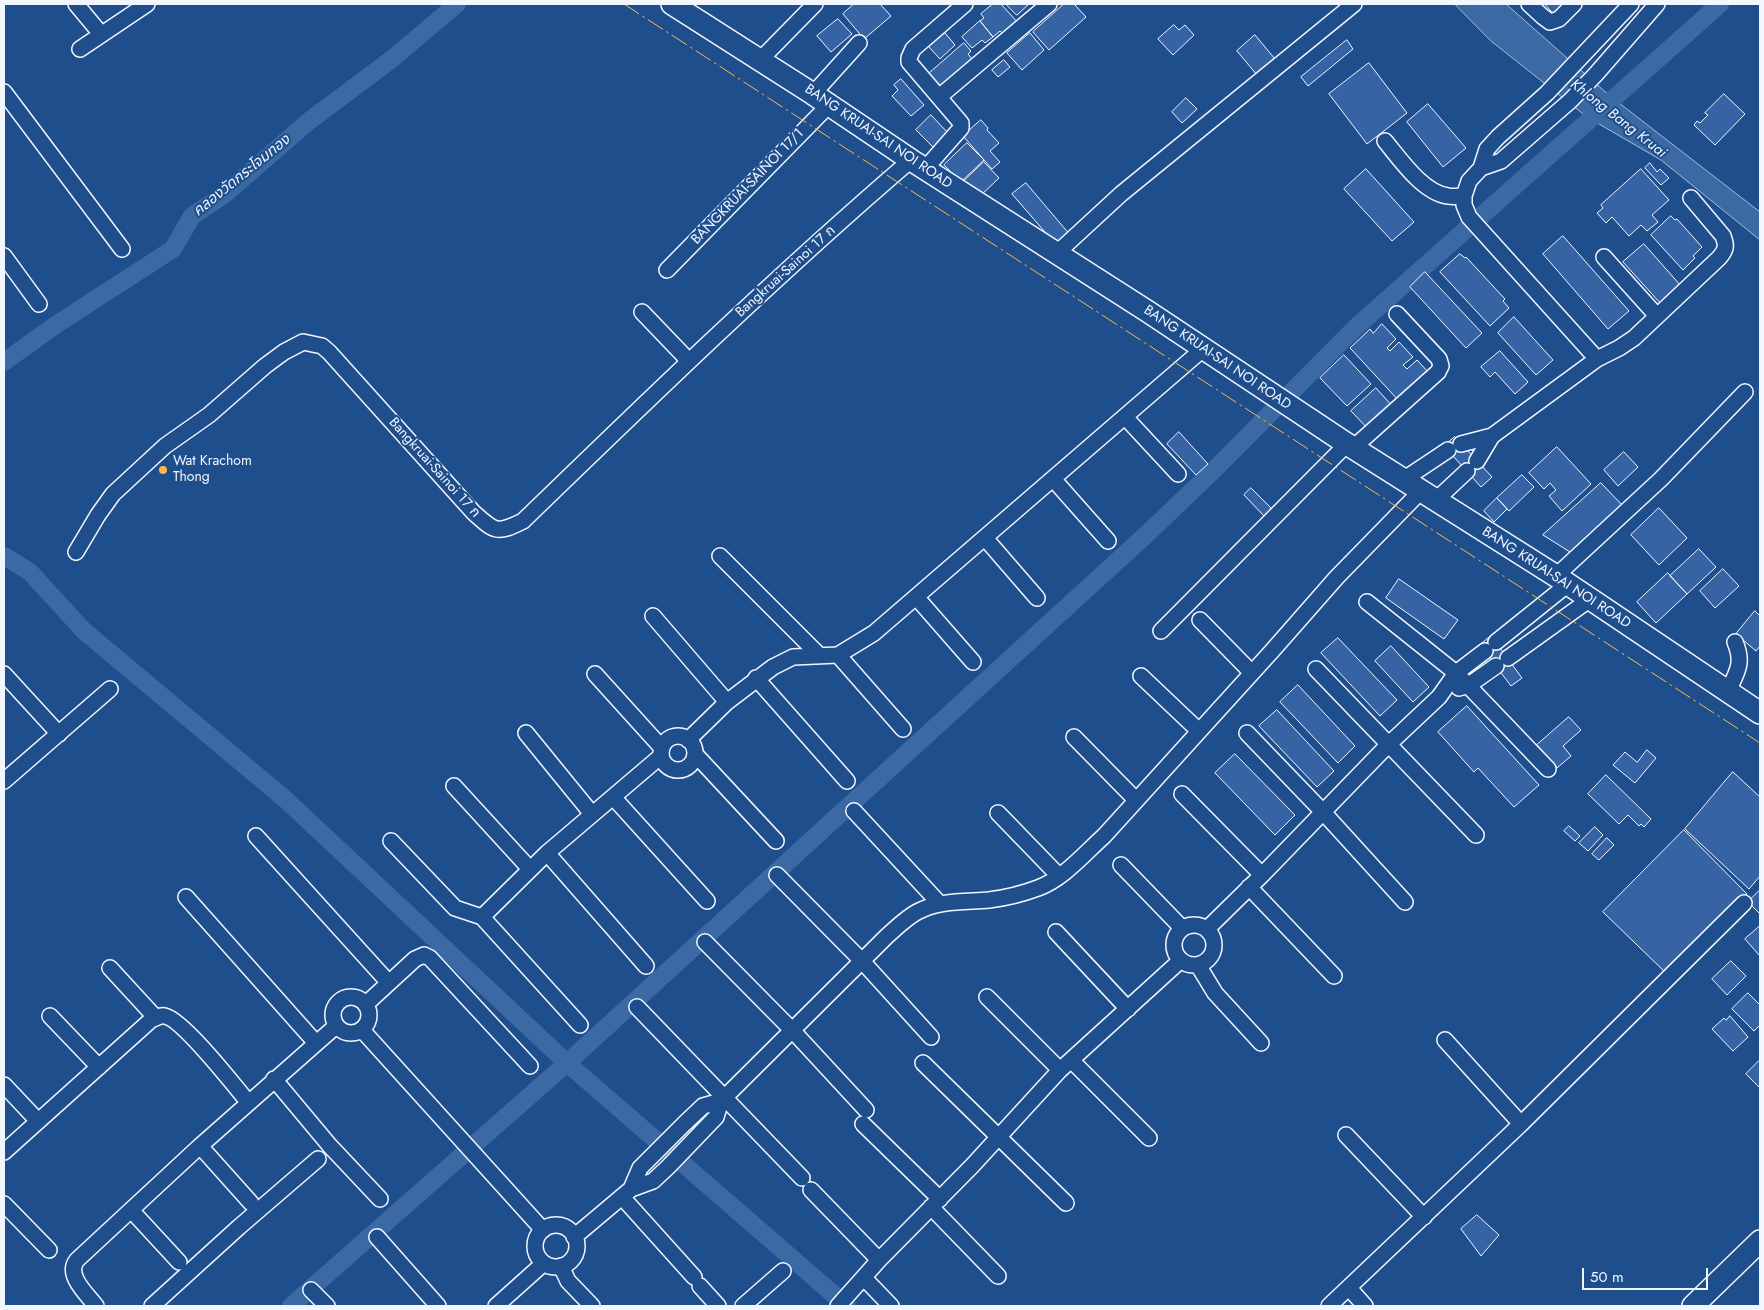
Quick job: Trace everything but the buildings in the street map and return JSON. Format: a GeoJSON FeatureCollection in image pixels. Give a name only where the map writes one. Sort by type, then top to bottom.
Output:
{"type":"FeatureCollection","features":[{"type":"Feature","properties":{"kind":"main road","name":"BANG KRUAI-SAI NOI ROAD"},"geometry":{"type":"LineString","coordinates":[[672,4],[1147,311],[1252,382],[1561,581],[1760,713]]}},
{"type":"Feature","properties":{"kind":"main road"},"geometry":{"type":"LineString","coordinates":[[1693,1306],[1760,1241]]}},
{"type":"Feature","properties":{"kind":"street"},"geometry":{"type":"LineString","coordinates":[[76,4],[101,34]]}},
{"type":"Feature","properties":{"kind":"street"},"geometry":{"type":"LineString","coordinates":[[80,49],[147,4]]}},
{"type":"Feature","properties":{"kind":"street"},"geometry":{"type":"LineString","coordinates":[[760,60],[815,4]]}},
{"type":"Feature","properties":{"kind":"street","name":"Bangkruai-Sainoi 17 ก"},"geometry":{"type":"LineString","coordinates":[[76,552],[93,522],[113,494],[165,446],[209,415],[284,352],[303,342],[322,346],[329,352],[474,513],[492,529],[506,530],[523,521],[688,360],[861,203],[918,164],[961,128],[959,119],[909,62],[909,58],[913,50],[965,4]]}},
{"type":"Feature","properties":{"kind":"street"},"geometry":{"type":"LineString","coordinates":[[939,97],[1049,4]]}},
{"type":"Feature","properties":{"kind":"street"},"geometry":{"type":"LineString","coordinates":[[1057,253],[1120,194],[1354,4]]}},
{"type":"Feature","properties":{"kind":"street"},"geometry":{"type":"LineString","coordinates":[[1529,4],[1550,22],[1559,19],[1574,4]]}},
{"type":"Feature","properties":{"kind":"street"},"geometry":{"type":"LineString","coordinates":[[1597,359],[1474,222],[1464,205],[1464,196],[1469,181],[1481,168],[1487,149],[1547,93],[1631,4]]}},
{"type":"Feature","properties":{"kind":"street"},"geometry":{"type":"LineString","coordinates":[[1481,168],[1501,161],[1564,107],[1596,74],[1657,4]]}},
{"type":"Feature","properties":{"kind":"street","name":"BANGKRUAI-SAINOI 17/1"},"geometry":{"type":"LineString","coordinates":[[667,270],[821,99],[859,43]]}},
{"type":"Feature","properties":{"kind":"street"},"geometry":{"type":"LineString","coordinates":[[4,92],[122,249]]}},
{"type":"Feature","properties":{"kind":"street"},"geometry":{"type":"LineString","coordinates":[[1385,141],[1420,181],[1434,191],[1447,196],[1464,196]]}},
{"type":"Feature","properties":{"kind":"street"},"geometry":{"type":"LineString","coordinates":[[574,1236],[626,1193],[653,1181],[668,1167],[716,1117],[723,1099],[887,936],[917,912],[940,904],[990,900],[1040,888],[1059,876],[1104,836],[1337,577],[1420,490],[1455,447],[1492,436],[1597,359],[1634,338],[1719,258],[1725,250],[1726,244],[1723,236],[1691,198]]}},
{"type":"Feature","properties":{"kind":"street"},"geometry":{"type":"LineString","coordinates":[[4,256],[39,304]]}},
{"type":"Feature","properties":{"kind":"street"},"geometry":{"type":"LineString","coordinates":[[1604,257],[1658,316]]}},
{"type":"Feature","properties":{"kind":"street"},"geometry":{"type":"LineString","coordinates":[[642,312],[688,360]]}},
{"type":"Feature","properties":{"kind":"street"},"geometry":{"type":"LineString","coordinates":[[1161,631],[1350,446],[1438,372],[1441,366],[1439,359],[1397,314]]}},
{"type":"Feature","properties":{"kind":"street"},"geometry":{"type":"LineString","coordinates":[[688,740],[727,702],[756,678],[773,667],[793,657],[838,655],[874,633],[1126,418],[1203,349]]}},
{"type":"Feature","properties":{"kind":"street"},"geometry":{"type":"LineString","coordinates":[[1207,928],[1262,875],[1389,744],[1440,697],[1456,673],[1490,646],[1561,581],[1745,392]]}},
{"type":"Feature","properties":{"kind":"street"},"geometry":{"type":"LineString","coordinates":[[1126,418],[1178,474]]}},
{"type":"Feature","properties":{"kind":"street"},"geometry":{"type":"LineString","coordinates":[[1420,490],[1472,466],[1492,436]]}},
{"type":"Feature","properties":{"kind":"street"},"geometry":{"type":"LineString","coordinates":[[1054,480],[1108,541]]}},
{"type":"Feature","properties":{"kind":"street"},"geometry":{"type":"LineString","coordinates":[[984,538],[1037,598]]}},
{"type":"Feature","properties":{"kind":"street"},"geometry":{"type":"LineString","coordinates":[[720,556],[820,656]]}},
{"type":"Feature","properties":{"kind":"street"},"geometry":{"type":"LineString","coordinates":[[917,598],[973,662]]}},
{"type":"Feature","properties":{"kind":"street"},"geometry":{"type":"LineString","coordinates":[[1440,697],[1468,685],[1589,600]]}},
{"type":"Feature","properties":{"kind":"street"},"geometry":{"type":"LineString","coordinates":[[1367,602],[1456,673],[1548,770]]}},
{"type":"Feature","properties":{"kind":"street"},"geometry":{"type":"LineString","coordinates":[[654,616],[727,702]]}},
{"type":"Feature","properties":{"kind":"street"},"geometry":{"type":"LineString","coordinates":[[1200,620],[1252,673]]}},
{"type":"Feature","properties":{"kind":"street"},"geometry":{"type":"LineString","coordinates":[[1728,691],[1740,664],[1740,653],[1735,642]]}},
{"type":"Feature","properties":{"kind":"street"},"geometry":{"type":"LineString","coordinates":[[838,655],[903,729]]}},
{"type":"Feature","properties":{"kind":"street"},"geometry":{"type":"LineString","coordinates":[[1316,669],[1476,835]]}},
{"type":"Feature","properties":{"kind":"street"},"geometry":{"type":"LineString","coordinates":[[4,674],[59,734]]}},
{"type":"Feature","properties":{"kind":"street"},"geometry":{"type":"LineString","coordinates":[[595,674],[662,752],[664,763],[671,768],[679,770],[692,762],[695,754]]}},
{"type":"Feature","properties":{"kind":"street"},"geometry":{"type":"LineString","coordinates":[[1141,676],[1200,731]]}},
{"type":"Feature","properties":{"kind":"street"},"geometry":{"type":"LineString","coordinates":[[756,678],[847,781]]}},
{"type":"Feature","properties":{"kind":"street"},"geometry":{"type":"LineString","coordinates":[[4,781],[110,689]]}},
{"type":"Feature","properties":{"kind":"street"},"geometry":{"type":"LineString","coordinates":[[526,733],[592,814]]}},
{"type":"Feature","properties":{"kind":"street"},"geometry":{"type":"LineString","coordinates":[[1247,733],[1323,812],[1405,902]]}},
{"type":"Feature","properties":{"kind":"street"},"geometry":{"type":"LineString","coordinates":[[482,917],[547,853],[662,752],[666,741],[673,737],[681,736],[688,740],[693,746],[695,754],[776,841]]}},
{"type":"Feature","properties":{"kind":"street"},"geometry":{"type":"LineString","coordinates":[[1074,737],[1136,800]]}},
{"type":"Feature","properties":{"kind":"street"},"geometry":{"type":"LineString","coordinates":[[454,786],[530,869]]}},
{"type":"Feature","properties":{"kind":"street"},"geometry":{"type":"LineString","coordinates":[[1182,794],[1262,875]]}},
{"type":"Feature","properties":{"kind":"street"},"geometry":{"type":"LineString","coordinates":[[613,797],[706,901]]}},
{"type":"Feature","properties":{"kind":"street"},"geometry":{"type":"LineString","coordinates":[[854,812],[940,904]]}},
{"type":"Feature","properties":{"kind":"street"},"geometry":{"type":"LineString","coordinates":[[998,813],[1059,876]]}},
{"type":"Feature","properties":{"kind":"street"},"geometry":{"type":"LineString","coordinates":[[256,836],[389,983]]}},
{"type":"Feature","properties":{"kind":"street"},"geometry":{"type":"LineString","coordinates":[[390,842],[455,908],[482,917],[580,1025]]}},
{"type":"Feature","properties":{"kind":"street"},"geometry":{"type":"LineString","coordinates":[[547,853],[646,966]]}},
{"type":"Feature","properties":{"kind":"street"},"geometry":{"type":"LineString","coordinates":[[1121,865],[1182,928]]}},
{"type":"Feature","properties":{"kind":"street"},"geometry":{"type":"LineString","coordinates":[[778,876],[862,961],[931,1037]]}},
{"type":"Feature","properties":{"kind":"street"},"geometry":{"type":"LineString","coordinates":[[1249,887],[1334,976]]}},
{"type":"Feature","properties":{"kind":"street"},"geometry":{"type":"LineString","coordinates":[[186,897],[316,1043]]}},
{"type":"Feature","properties":{"kind":"street"},"geometry":{"type":"LineString","coordinates":[[1329,1306],[1521,1124],[1744,903]]}},
{"type":"Feature","properties":{"kind":"street"},"geometry":{"type":"LineString","coordinates":[[1190,925],[1199,925],[1207,928],[1213,936],[1215,945],[1213,954],[1207,962],[1189,965],[1180,960],[1175,953],[1174,944],[1176,936],[1182,928],[1190,925]]}},
{"type":"Feature","properties":{"kind":"street"},"geometry":{"type":"LineString","coordinates":[[1056,932],[1128,1009]]}},
{"type":"Feature","properties":{"kind":"street"},"geometry":{"type":"LineString","coordinates":[[705,942],[792,1030],[998,1276]]}},
{"type":"Feature","properties":{"kind":"street"},"geometry":{"type":"LineString","coordinates":[[366,1004],[420,955],[424,955],[430,958],[530,1066]]}},
{"type":"Feature","properties":{"kind":"street"},"geometry":{"type":"LineString","coordinates":[[838,1306],[879,1260],[1066,1065],[1180,960]]}},
{"type":"Feature","properties":{"kind":"street"},"geometry":{"type":"LineString","coordinates":[[1198,965],[1215,993],[1261,1043]]}},
{"type":"Feature","properties":{"kind":"street"},"geometry":{"type":"LineString","coordinates":[[110,968],[156,1018]]}},
{"type":"Feature","properties":{"kind":"street"},"geometry":{"type":"LineString","coordinates":[[353,997],[366,1004],[369,1018],[365,1027],[358,1033],[348,1034],[339,1030],[336,1026],[332,1013],[340,1000],[353,997]]}},
{"type":"Feature","properties":{"kind":"street"},"geometry":{"type":"LineString","coordinates":[[987,997],[1149,1138]]}},
{"type":"Feature","properties":{"kind":"street"},"geometry":{"type":"LineString","coordinates":[[637,1007],[879,1260]]}},
{"type":"Feature","properties":{"kind":"street"},"geometry":{"type":"LineString","coordinates":[[50,1016],[99,1066]]}},
{"type":"Feature","properties":{"kind":"street"},"geometry":{"type":"LineString","coordinates":[[4,1152],[151,1020],[160,1016],[167,1016],[183,1027],[248,1102]]}},
{"type":"Feature","properties":{"kind":"street"},"geometry":{"type":"LineString","coordinates":[[96,1306],[74,1277],[73,1268],[77,1260],[248,1102],[336,1026]]}},
{"type":"Feature","properties":{"kind":"street"},"geometry":{"type":"LineString","coordinates":[[362,1030],[542,1230]]}},
{"type":"Feature","properties":{"kind":"street"},"geometry":{"type":"LineString","coordinates":[[1445,1040],[1521,1124]]}},
{"type":"Feature","properties":{"kind":"street"},"geometry":{"type":"LineString","coordinates":[[923,1063],[1066,1203]]}},
{"type":"Feature","properties":{"kind":"street"},"geometry":{"type":"LineString","coordinates":[[274,1079],[330,1146],[380,1200]]}},
{"type":"Feature","properties":{"kind":"street"},"geometry":{"type":"LineString","coordinates":[[4,1085],[38,1121]]}},
{"type":"Feature","properties":{"kind":"street"},"geometry":{"type":"LineString","coordinates":[[626,1193],[640,1168],[652,1155],[703,1106],[723,1099]]}},
{"type":"Feature","properties":{"kind":"street"},"geometry":{"type":"LineString","coordinates":[[1346,1135],[1424,1217]]}},
{"type":"Feature","properties":{"kind":"street"},"geometry":{"type":"LineString","coordinates":[[200,1146],[251,1203]]}},
{"type":"Feature","properties":{"kind":"street"},"geometry":{"type":"LineString","coordinates":[[152,1306],[318,1159]]}},
{"type":"Feature","properties":{"kind":"street"},"geometry":{"type":"LineString","coordinates":[[626,1193],[718,1306]]}},
{"type":"Feature","properties":{"kind":"street"},"geometry":{"type":"LineString","coordinates":[[4,1204],[49,1250]]}},
{"type":"Feature","properties":{"kind":"street"},"geometry":{"type":"LineString","coordinates":[[131,1210],[178,1262]]}},
{"type":"Feature","properties":{"kind":"street"},"geometry":{"type":"LineString","coordinates":[[560,1226],[571,1232],[574,1236],[577,1249],[575,1255],[567,1264],[555,1267],[544,1263],[539,1258],[535,1247],[538,1235],[542,1230],[548,1227],[560,1226]]}},
{"type":"Feature","properties":{"kind":"street"},"geometry":{"type":"LineString","coordinates":[[377,1237],[438,1306]]}},
{"type":"Feature","properties":{"kind":"street"},"geometry":{"type":"LineString","coordinates":[[496,1306],[544,1263]]}},
{"type":"Feature","properties":{"kind":"street"},"geometry":{"type":"LineString","coordinates":[[561,1266],[568,1280],[592,1306]]}},
{"type":"Feature","properties":{"kind":"street"},"geometry":{"type":"LineString","coordinates":[[743,1306],[783,1271]]}},
{"type":"Feature","properties":{"kind":"street"},"geometry":{"type":"LineString","coordinates":[[864,1278],[891,1306]]}},
{"type":"Feature","properties":{"kind":"street"},"geometry":{"type":"LineString","coordinates":[[1348,1288],[1365,1306]]}},
{"type":"Feature","properties":{"kind":"street"},"geometry":{"type":"LineString","coordinates":[[312,1290],[327,1306]]}},
{"type":"Feature","properties":{"kind":"water","name":"Khlong Bang Kruai"},"geometry":{"type":"Polygon","coordinates":[[[1455,4],[1506,4],[1610,96],[1760,212],[1760,240],[1661,160],[1587,117],[1491,41],[1455,4]]]}},
{"type":"Feature","properties":{"kind":"waterway","name":"คลองวัดกระโจมทอง"},"geometry":{"type":"LineString","coordinates":[[4,362],[57,324],[173,249],[192,216],[225,194],[309,121],[392,59],[457,4]]}},
{"type":"Feature","properties":{"kind":"waterway","name":"Khlong Bang Kruai"},"geometry":{"type":"LineString","coordinates":[[291,1306],[567,1063],[1148,533],[1217,467],[1355,328],[1720,4]]}},
{"type":"Feature","properties":{"kind":"waterway"},"geometry":{"type":"LineString","coordinates":[[4,556],[30,572],[84,631],[285,799],[567,1063],[847,1306]]}},
{"type":"Feature","properties":{"kind":"power"},"geometry":{"type":"LineString","coordinates":[[624,4],[1760,743]]}},
{"type":"Feature","properties":{"kind":"place","name":"Wat Krachom Thong"},"geometry":{"type":"Point","coordinates":[163,470]}}]}
